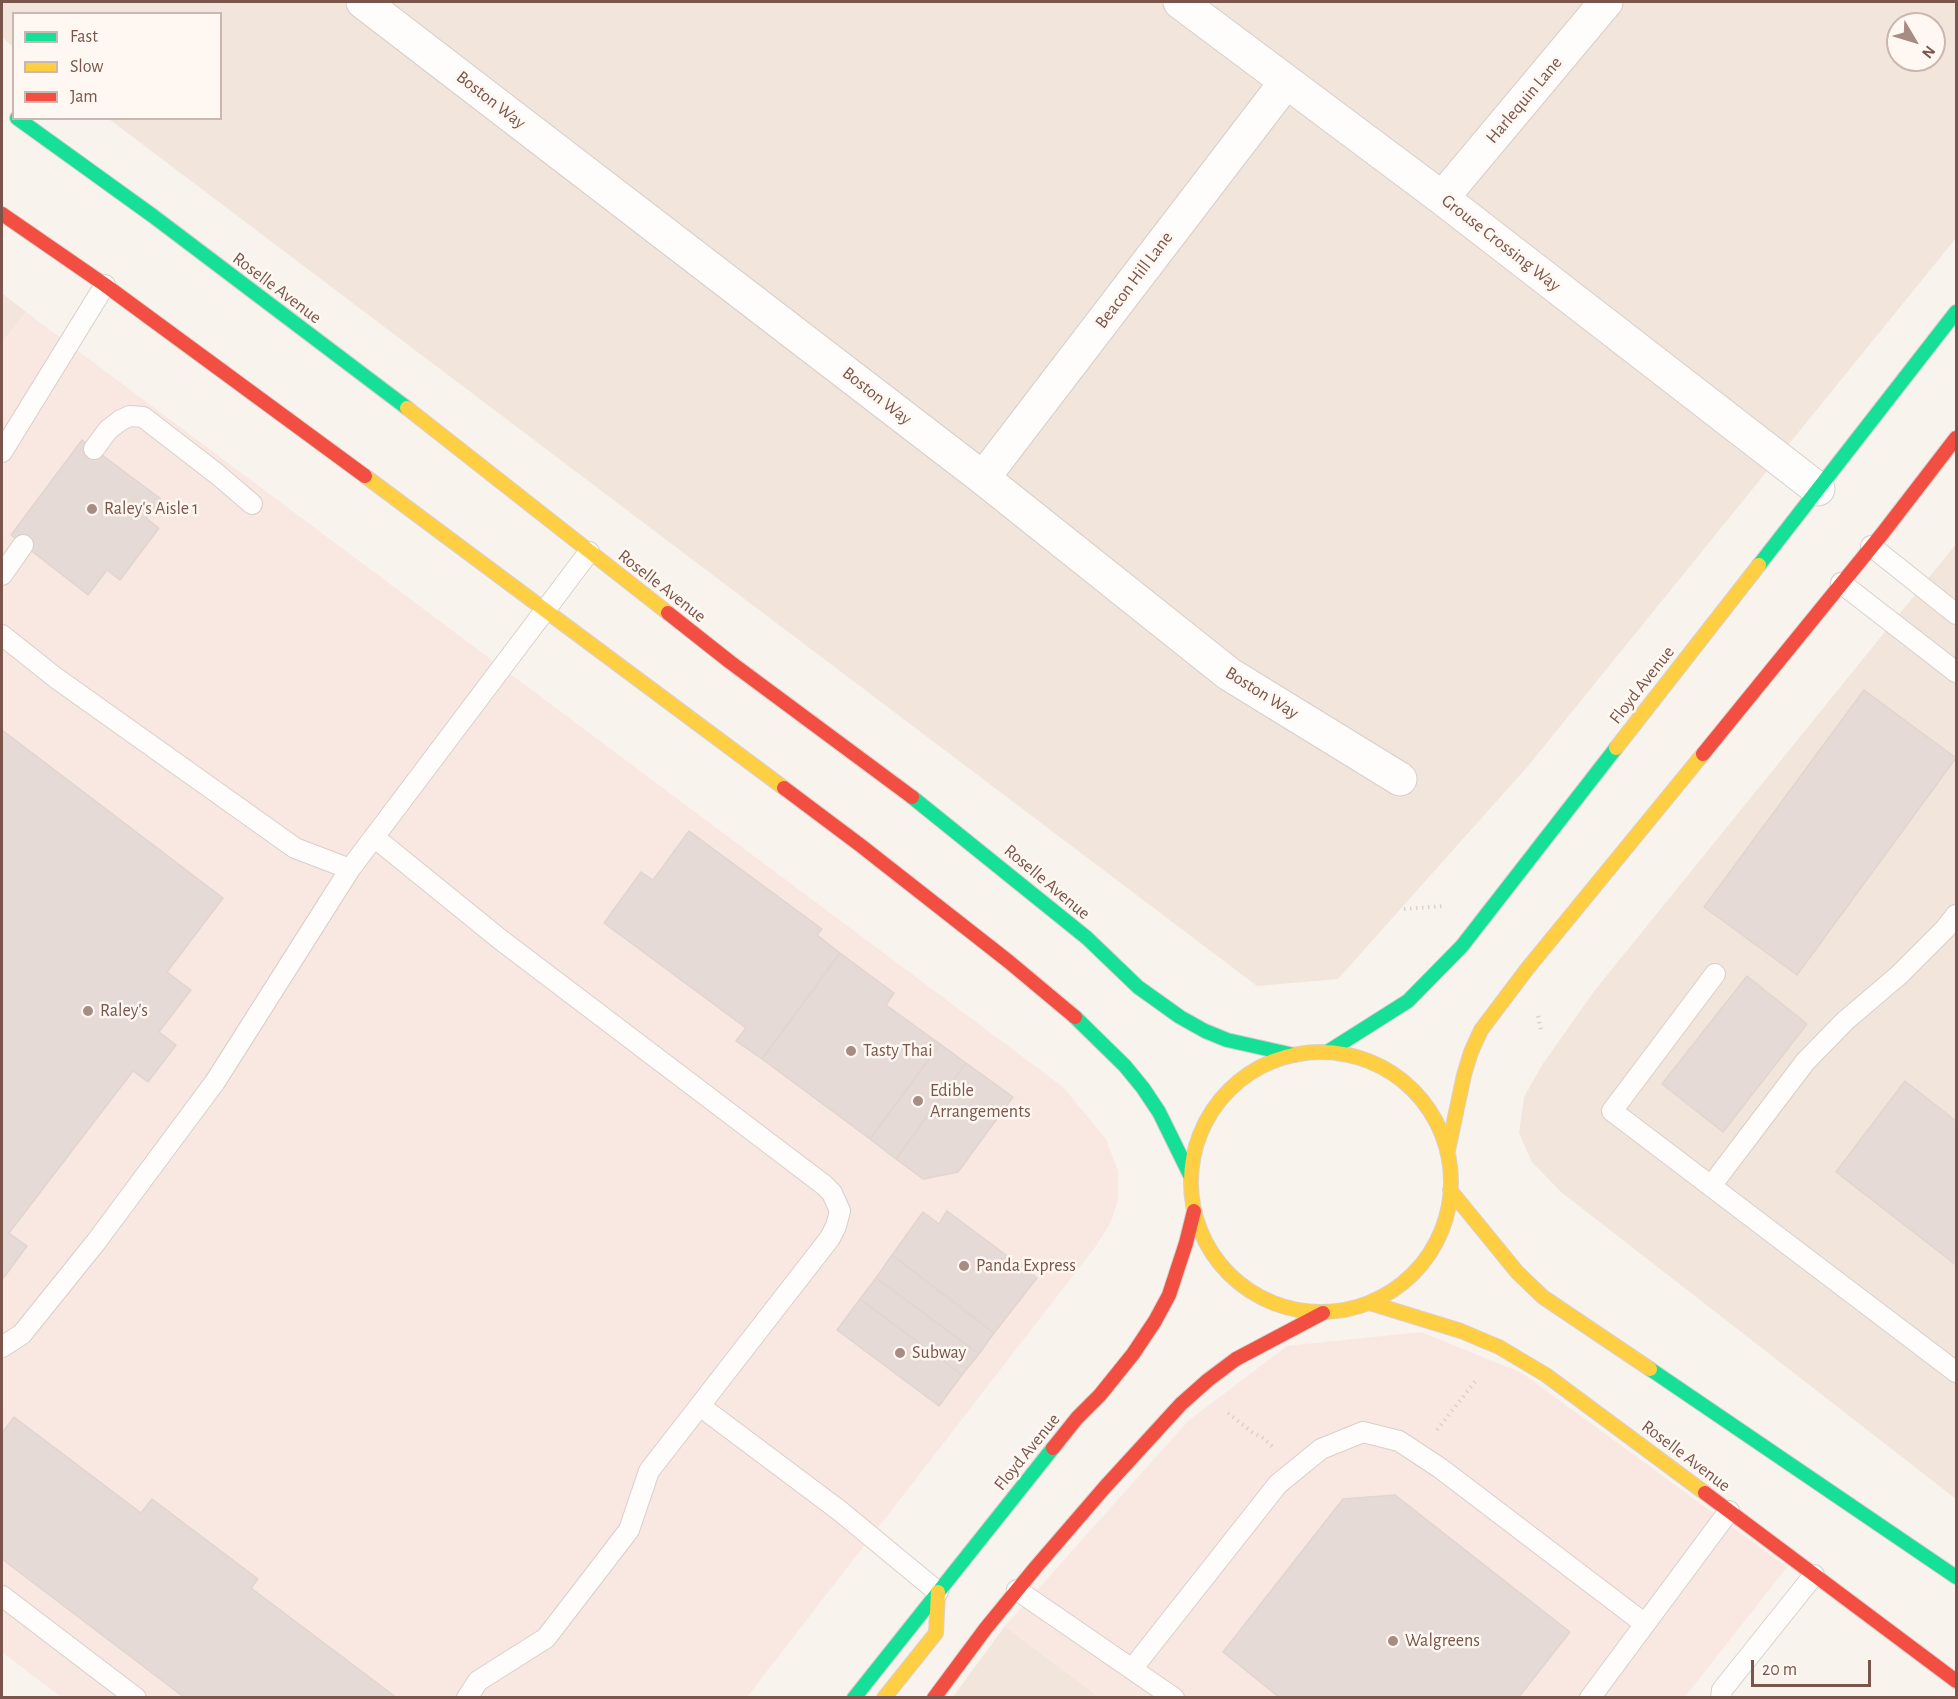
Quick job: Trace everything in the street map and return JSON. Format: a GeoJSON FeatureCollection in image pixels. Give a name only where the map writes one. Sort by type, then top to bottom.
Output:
{"type":"FeatureCollection","features":[{"type":"Feature","properties":{"kind":"main road","name":"Roselle Avenue"},"geometry":{"type":"LineString","coordinates":[[20,120],[153,216],[456,445],[730,662],[902,789],[1080,932],[1138,987],[1180,1017],[1205,1031],[1227,1040],[1294,1055]]}},
{"type":"Feature","properties":{"kind":"main road"},"geometry":{"type":"LineString","coordinates":[[2,214],[105,285],[546,610],[860,845],[1008,961],[1103,1043],[1143,1088],[1159,1112],[1191,1177]]}},
{"type":"Feature","properties":{"kind":"main road","name":"Floyd Avenue"},"geometry":{"type":"LineString","coordinates":[[1329,1051],[1408,1001],[1462,946],[1956,312]]}},
{"type":"Feature","properties":{"kind":"main road"},"geometry":{"type":"LineString","coordinates":[[1448,1150],[1464,1075],[1481,1030],[1527,969],[1956,438]]}},
{"type":"Feature","properties":{"kind":"main road"},"geometry":{"type":"LineString","coordinates":[[1329,1051],[1358,1057],[1379,1065],[1398,1077],[1415,1092],[1429,1109],[1440,1129],[1448,1150],[1452,1177],[1449,1205],[1442,1231],[1428,1256],[1392,1292],[1370,1303],[1347,1310],[1323,1313],[1284,1307],[1266,1300],[1241,1285],[1220,1264],[1208,1248],[1194,1211],[1191,1177],[1196,1149],[1206,1122],[1222,1098],[1243,1079],[1267,1064],[1294,1055],[1329,1051]]}},
{"type":"Feature","properties":{"kind":"main road"},"geometry":{"type":"LineString","coordinates":[[1450,1190],[1517,1272],[1543,1297],[1956,1577]]}},
{"type":"Feature","properties":{"kind":"main road","name":"Floyd Avenue"},"geometry":{"type":"LineString","coordinates":[[854,1698],[1077,1418],[1118,1373],[1155,1321],[1169,1295],[1178,1270],[1194,1211]]}},
{"type":"Feature","properties":{"kind":"main road","name":"Roselle Avenue"},"geometry":{"type":"LineString","coordinates":[[1370,1303],[1461,1331],[1522,1359],[1956,1681]]}},
{"type":"Feature","properties":{"kind":"main road"},"geometry":{"type":"LineString","coordinates":[[934,1698],[1017,1590],[1105,1487],[1181,1404],[1208,1380],[1246,1353],[1323,1313]]}},
{"type":"Feature","properties":{"kind":"main road"},"geometry":{"type":"LineString","coordinates":[[884,1698],[936,1633],[938,1592]]}},
{"type":"Feature","properties":{"kind":"street","name":"Boston Way"},"geometry":{"type":"LineString","coordinates":[[363,2],[983,478],[1229,674],[1400,778]]}},
{"type":"Feature","properties":{"kind":"street","name":"Grouse Crossing Way"},"geometry":{"type":"LineString","coordinates":[[1180,2],[1442,198],[1818,489]]}},
{"type":"Feature","properties":{"kind":"street","name":"Harlequin Lane"},"geometry":{"type":"LineString","coordinates":[[1442,198],[1606,2]]}},
{"type":"Feature","properties":{"kind":"street","name":"Beacon Hill Lane"},"geometry":{"type":"LineString","coordinates":[[983,478],[1286,82]]}},
{"type":"Feature","properties":{"kind":"lane"},"geometry":{"type":"LineString","coordinates":[[2,452],[105,285]]}},
{"type":"Feature","properties":{"kind":"lane"},"geometry":{"type":"LineString","coordinates":[[94,449],[108,430],[121,420],[130,416],[143,417],[252,504]]}},
{"type":"Feature","properties":{"kind":"lane"},"geometry":{"type":"LineString","coordinates":[[2,575],[23,545]]}},
{"type":"Feature","properties":{"kind":"lane"},"geometry":{"type":"LineString","coordinates":[[1871,546],[1956,614]]}},
{"type":"Feature","properties":{"kind":"lane"},"geometry":{"type":"LineString","coordinates":[[2,1347],[22,1334],[79,1265],[215,1082],[350,869],[589,552]]}},
{"type":"Feature","properties":{"kind":"lane"},"geometry":{"type":"LineString","coordinates":[[1841,583],[1956,672]]}},
{"type":"Feature","properties":{"kind":"lane"},"geometry":{"type":"LineString","coordinates":[[2,635],[56,678],[295,848],[350,869]]}},
{"type":"Feature","properties":{"kind":"lane"},"geometry":{"type":"LineString","coordinates":[[374,837],[501,940],[824,1185],[832,1193],[840,1211],[830,1238],[649,1471],[629,1530],[546,1638],[478,1680],[467,1698]]}},
{"type":"Feature","properties":{"kind":"lane"},"geometry":{"type":"LineString","coordinates":[[1711,1186],[1805,1062],[1845,1021],[1899,975],[1956,915]]}},
{"type":"Feature","properties":{"kind":"lane"},"geometry":{"type":"LineString","coordinates":[[1715,974],[1612,1111],[1956,1372]]}},
{"type":"Feature","properties":{"kind":"lane"},"geometry":{"type":"LineString","coordinates":[[700,1406],[840,1511],[938,1592]]}},
{"type":"Feature","properties":{"kind":"lane"},"geometry":{"type":"LineString","coordinates":[[1132,1669],[1278,1484],[1321,1449],[1362,1432],[1399,1441],[1440,1468],[1644,1624]]}},
{"type":"Feature","properties":{"kind":"lane"},"geometry":{"type":"LineString","coordinates":[[1590,1698],[1729,1511]]}},
{"type":"Feature","properties":{"kind":"lane"},"geometry":{"type":"LineString","coordinates":[[1721,1698],[1722,1690],[1814,1575]]}},
{"type":"Feature","properties":{"kind":"lane"},"geometry":{"type":"LineString","coordinates":[[1017,1590],[1174,1698]]}},
{"type":"Feature","properties":{"kind":"lane"},"geometry":{"type":"LineString","coordinates":[[2,1596],[136,1698]]}},
{"type":"Feature","properties":{"kind":"path"},"geometry":{"type":"LineString","coordinates":[[1437,1430],[1477,1379]]}},
{"type":"Feature","properties":{"kind":"path"},"geometry":{"type":"LineString","coordinates":[[1228,1413],[1263,1438],[1278,1452]]}},
{"type":"Feature","properties":{"kind":"shaded area"},"geometry":{"type":"Polygon","coordinates":[[[2,2],[1956,2],[1956,238],[1528,766],[1338,979],[1257,986],[110,120],[222,120],[222,12],[12,12],[12,46],[2,37],[2,2]]]}},
{"type":"Feature","properties":{"kind":"shaded area"},"geometry":{"type":"Polygon","coordinates":[[[2,293],[26,312],[2,344],[2,293]]]}},
{"type":"Feature","properties":{"kind":"shaded area"},"geometry":{"type":"Polygon","coordinates":[[[26,312],[1063,1087],[1106,1139],[1118,1171],[1118,1200],[1111,1222],[1096,1246],[747,1697],[61,1697],[2,1652],[2,344],[26,312]]]}},
{"type":"Feature","properties":{"kind":"shaded area"},"geometry":{"type":"Polygon","coordinates":[[[1956,544],[1956,1499],[1561,1192],[1532,1162],[1519,1133],[1524,1097],[1542,1065],[1595,990],[1956,544]]]}},
{"type":"Feature","properties":{"kind":"shaded area"},"geometry":{"type":"Polygon","coordinates":[[[1421,1332],[1522,1373],[1787,1567],[1685,1697],[1099,1697],[1005,1626],[1188,1421],[1287,1346],[1421,1332]]]}},
{"type":"Feature","properties":{"kind":"shaded area"},"geometry":{"type":"Polygon","coordinates":[[[1005,1626],[1099,1697],[952,1698],[1005,1626]]]}},
{"type":"Feature","properties":{"kind":"building","name":"Raley's Aisle 1"},"geometry":{"type":"Polygon","coordinates":[[[82,440],[161,499],[146,518],[159,528],[120,580],[107,570],[88,595],[11,535],[82,440]]]}},
{"type":"Feature","properties":{"kind":"building"},"geometry":{"type":"Polygon","coordinates":[[[1864,690],[1956,758],[1797,975],[1704,907],[1864,690]]]}},
{"type":"Feature","properties":{"kind":"building","name":"Raley's"},"geometry":{"type":"Polygon","coordinates":[[[2,730],[223,898],[167,972],[191,990],[159,1032],[176,1045],[148,1082],[133,1071],[9,1233],[27,1246],[2,1280],[2,730]]]}},
{"type":"Feature","properties":{"kind":"building"},"geometry":{"type":"Polygon","coordinates":[[[689,831],[822,929],[817,935],[840,953],[762,1059],[736,1041],[746,1028],[604,923],[641,872],[653,880],[689,831]]]}},
{"type":"Feature","properties":{"kind":"building","name":"Tasty Thai"},"geometry":{"type":"Polygon","coordinates":[[[840,953],[894,993],[886,1005],[940,1044],[870,1139],[762,1059],[840,953]]]}},
{"type":"Feature","properties":{"kind":"building"},"geometry":{"type":"Polygon","coordinates":[[[1747,976],[1807,1024],[1723,1132],[1662,1084],[1747,976]]]}},
{"type":"Feature","properties":{"kind":"building","name":"Edible Arrangements"},"geometry":{"type":"Polygon","coordinates":[[[940,1044],[966,1063],[896,1159],[870,1139],[940,1044]]]}},
{"type":"Feature","properties":{"kind":"building"},"geometry":{"type":"Polygon","coordinates":[[[966,1063],[1013,1097],[958,1172],[923,1179],[896,1159],[966,1063]]]}},
{"type":"Feature","properties":{"kind":"building"},"geometry":{"type":"Polygon","coordinates":[[[1905,1081],[1956,1121],[1956,1265],[1836,1172],[1905,1081]]]}},
{"type":"Feature","properties":{"kind":"building","name":"Panda Express"},"geometry":{"type":"Polygon","coordinates":[[[947,1211],[1037,1278],[994,1333],[892,1255],[923,1212],[939,1224],[947,1211]]]}},
{"type":"Feature","properties":{"kind":"building"},"geometry":{"type":"Polygon","coordinates":[[[892,1255],[994,1333],[979,1354],[876,1278],[892,1255]]]}},
{"type":"Feature","properties":{"kind":"building"},"geometry":{"type":"Polygon","coordinates":[[[876,1278],[979,1354],[962,1375],[860,1299],[876,1278]]]}},
{"type":"Feature","properties":{"kind":"building","name":"Subway"},"geometry":{"type":"Polygon","coordinates":[[[860,1299],[962,1375],[939,1406],[837,1330],[860,1299]]]}},
{"type":"Feature","properties":{"kind":"building"},"geometry":{"type":"Polygon","coordinates":[[[14,1417],[141,1513],[152,1499],[258,1579],[251,1588],[397,1698],[185,1698],[2,1559],[2,1433],[14,1417]]]}},
{"type":"Feature","properties":{"kind":"building"},"geometry":{"type":"Polygon","coordinates":[[[1395,1495],[1570,1632],[1518,1698],[1280,1698],[1223,1652],[1343,1499],[1395,1495]]]}},
{"type":"Feature","properties":{"kind":"traffic: fast"},"geometry":{"type":"LineString","coordinates":[[20,120],[153,216],[407,408]]}},
{"type":"Feature","properties":{"kind":"traffic: fast"},"geometry":{"type":"LineString","coordinates":[[1759,565],[1956,312]]}},
{"type":"Feature","properties":{"kind":"traffic: fast"},"geometry":{"type":"LineString","coordinates":[[1329,1051],[1408,1001],[1462,946],[1616,748]]}},
{"type":"Feature","properties":{"kind":"traffic: fast"},"geometry":{"type":"LineString","coordinates":[[912,797],[1087,938],[1138,987],[1180,1017],[1227,1040],[1294,1055]]}},
{"type":"Feature","properties":{"kind":"traffic: fast"},"geometry":{"type":"LineString","coordinates":[[1075,1017],[1125,1066],[1143,1088],[1159,1112],[1191,1177]]}},
{"type":"Feature","properties":{"kind":"traffic: fast"},"geometry":{"type":"LineString","coordinates":[[1650,1369],[1956,1577]]}},
{"type":"Feature","properties":{"kind":"traffic: fast"},"geometry":{"type":"LineString","coordinates":[[854,1698],[1053,1448]]}},
{"type":"Feature","properties":{"kind":"traffic: slow"},"geometry":{"type":"LineString","coordinates":[[407,408],[668,613]]}},
{"type":"Feature","properties":{"kind":"traffic: slow"},"geometry":{"type":"LineString","coordinates":[[365,476],[784,788]]}},
{"type":"Feature","properties":{"kind":"traffic: slow"},"geometry":{"type":"LineString","coordinates":[[1616,748],[1759,565]]}},
{"type":"Feature","properties":{"kind":"traffic: slow"},"geometry":{"type":"LineString","coordinates":[[1448,1150],[1464,1075],[1481,1030],[1527,969],[1703,754]]}},
{"type":"Feature","properties":{"kind":"traffic: slow"},"geometry":{"type":"LineString","coordinates":[[1321,1052],[1346,1055],[1371,1062],[1393,1074],[1413,1090],[1429,1110],[1441,1132],[1448,1157],[1451,1182],[1448,1207],[1441,1232],[1429,1254],[1413,1274],[1393,1290],[1371,1302],[1346,1309],[1321,1312],[1296,1309],[1271,1302],[1249,1290],[1229,1274],[1213,1254],[1201,1232],[1194,1207],[1191,1182],[1194,1157],[1201,1132],[1213,1110],[1229,1090],[1249,1074],[1271,1062],[1296,1055],[1321,1052]]}},
{"type":"Feature","properties":{"kind":"traffic: slow"},"geometry":{"type":"LineString","coordinates":[[1450,1190],[1517,1272],[1543,1297],[1650,1369]]}},
{"type":"Feature","properties":{"kind":"traffic: slow"},"geometry":{"type":"LineString","coordinates":[[1370,1303],[1461,1331],[1499,1347],[1546,1375],[1705,1493]]}},
{"type":"Feature","properties":{"kind":"traffic: slow"},"geometry":{"type":"LineString","coordinates":[[884,1698],[936,1633],[938,1592]]}},
{"type":"Feature","properties":{"kind":"traffic: jam"},"geometry":{"type":"LineString","coordinates":[[2,214],[105,285],[365,476]]}},
{"type":"Feature","properties":{"kind":"traffic: jam"},"geometry":{"type":"LineString","coordinates":[[1703,754],[1882,534],[1956,438]]}},
{"type":"Feature","properties":{"kind":"traffic: jam"},"geometry":{"type":"LineString","coordinates":[[668,613],[912,797]]}},
{"type":"Feature","properties":{"kind":"traffic: jam"},"geometry":{"type":"LineString","coordinates":[[784,788],[1008,961],[1075,1017]]}},
{"type":"Feature","properties":{"kind":"traffic: jam"},"geometry":{"type":"LineString","coordinates":[[1053,1448],[1133,1354],[1155,1321],[1169,1295],[1194,1211]]}},
{"type":"Feature","properties":{"kind":"traffic: jam"},"geometry":{"type":"LineString","coordinates":[[934,1698],[986,1628],[1036,1567],[1181,1404],[1236,1359],[1323,1313]]}},
{"type":"Feature","properties":{"kind":"traffic: jam"},"geometry":{"type":"LineString","coordinates":[[1705,1493],[1956,1681]]}},
{"type":"Feature","properties":{"kind":"place","name":"Raley's Aisle 1"},"geometry":{"type":"Point","coordinates":[92,509]}},
{"type":"Feature","properties":{"kind":"place","name":"Raley's"},"geometry":{"type":"Point","coordinates":[88,1011]}},
{"type":"Feature","properties":{"kind":"place","name":"Tasty Thai"},"geometry":{"type":"Point","coordinates":[851,1051]}},
{"type":"Feature","properties":{"kind":"place","name":"Edible Arrangements"},"geometry":{"type":"Point","coordinates":[918,1101]}},
{"type":"Feature","properties":{"kind":"place","name":"Panda Express"},"geometry":{"type":"Point","coordinates":[964,1266]}},
{"type":"Feature","properties":{"kind":"place","name":"Subway"},"geometry":{"type":"Point","coordinates":[900,1353]}},
{"type":"Feature","properties":{"kind":"place","name":"Walgreens"},"geometry":{"type":"Point","coordinates":[1393,1641]}}]}
